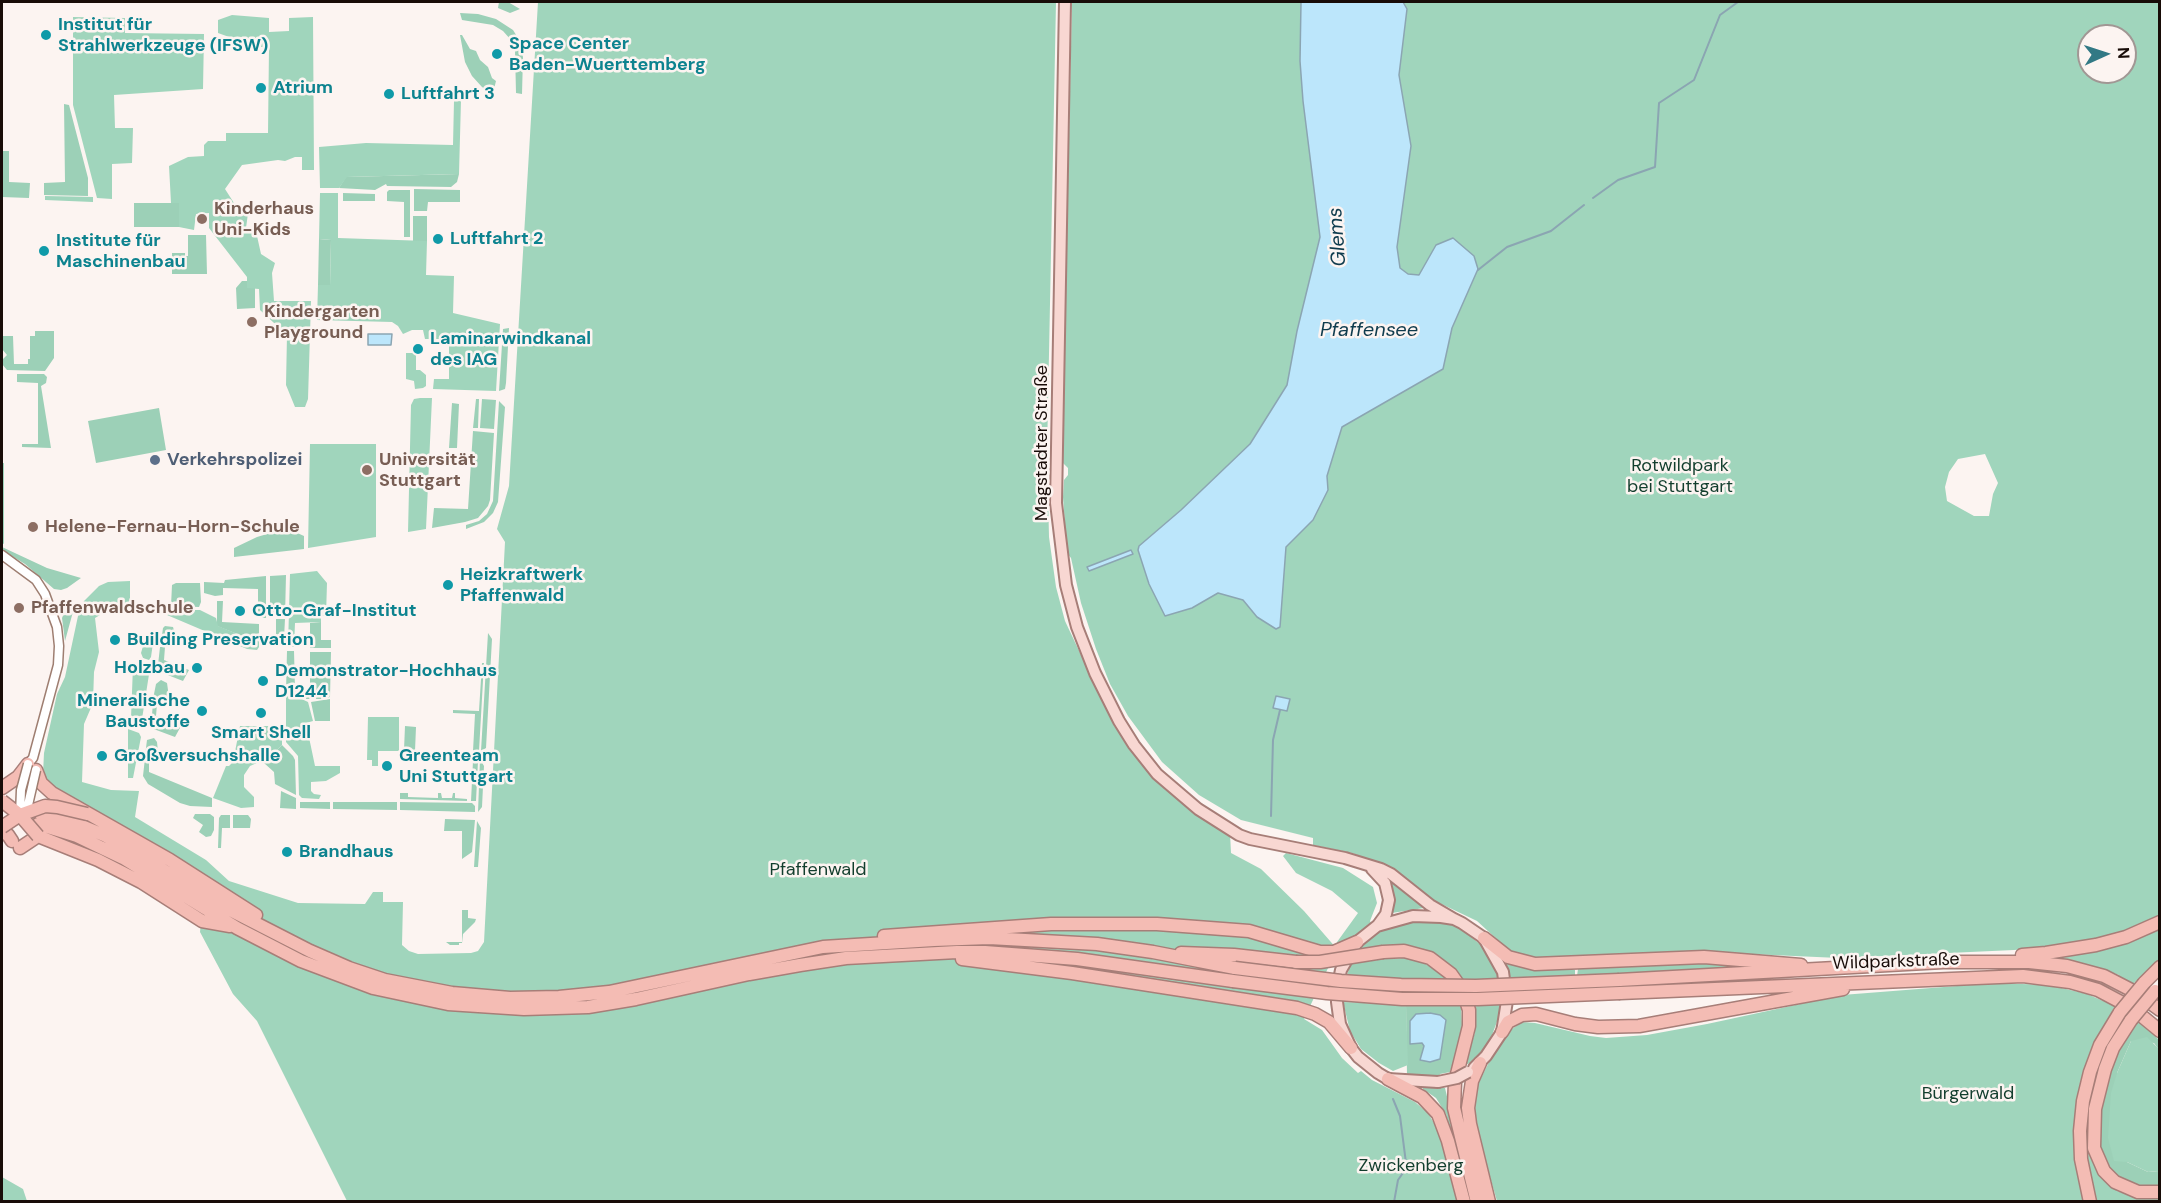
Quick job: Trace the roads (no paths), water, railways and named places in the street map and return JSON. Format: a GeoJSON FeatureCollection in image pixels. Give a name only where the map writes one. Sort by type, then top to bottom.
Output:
{"type":"FeatureCollection","features":[{"type":"Feature","properties":{"kind":"highway"},"geometry":{"type":"LineString","coordinates":[[2,788],[32,764],[38,779],[45,788],[170,860],[272,925],[273,931]]}},
{"type":"Feature","properties":{"kind":"highway"},"geometry":{"type":"LineString","coordinates":[[2,801],[20,815],[141,882],[202,921],[237,928],[301,961],[364,985],[431,1001],[498,1009],[588,1006],[645,997],[800,965],[846,958],[910,955],[996,962],[1287,1006],[1309,1011],[1320,1017],[1336,1030],[1351,1048]]}},
{"type":"Feature","properties":{"kind":"highway"},"geometry":{"type":"LineString","coordinates":[[2,827],[20,815],[49,806],[87,814]]}},
{"type":"Feature","properties":{"kind":"highway"},"geometry":{"type":"LineString","coordinates":[[2,832],[16,844],[39,824],[72,822],[106,836],[230,910],[320,956],[349,968],[385,980],[452,993],[510,998],[559,997],[609,992],[799,951],[868,944],[989,938],[1030,939],[1097,944],[1153,952],[1214,953],[1296,962],[1320,962],[1383,952],[1411,952],[1436,962],[1455,979],[1467,1002],[1468,1032],[1455,1082],[1454,1100],[1456,1118],[1477,1202]]}},
{"type":"Feature","properties":{"kind":"highway"},"geometry":{"type":"LineString","coordinates":[[1988,961],[2096,945],[2160,922]]}},
{"type":"Feature","properties":{"kind":"highway"},"geometry":{"type":"LineString","coordinates":[[868,944],[874,939],[902,933],[1085,924],[1157,924],[1235,929],[1263,934],[1324,952],[1340,950],[1357,942]]}},
{"type":"Feature","properties":{"kind":"highway"},"geometry":{"type":"LineString","coordinates":[[1484,938],[1500,952],[1518,961],[1535,964],[1704,957],[1782,962],[1823,968]]}},
{"type":"Feature","properties":{"kind":"highway","name":"Wildparkstraße"},"geometry":{"type":"LineString","coordinates":[[910,955],[985,952],[1077,959],[1326,993],[1401,999],[1478,999],[2023,976],[2070,982],[2098,990],[2117,999],[2160,1031]]}},
{"type":"Feature","properties":{"kind":"highway","name":"Wildparkstraße"},"geometry":{"type":"LineString","coordinates":[[1153,952],[1235,968],[1341,981],[1476,986],[1988,961]]}},
{"type":"Feature","properties":{"kind":"highway"},"geometry":{"type":"LineString","coordinates":[[1988,961],[2042,962],[2092,972],[2127,987],[2160,1010]]}},
{"type":"Feature","properties":{"kind":"highway"},"geometry":{"type":"LineString","coordinates":[[2090,1202],[2081,1159],[2080,1131],[2083,1101],[2090,1072],[2100,1045],[2120,1012],[2160,967]]}},
{"type":"Feature","properties":{"kind":"highway"},"geometry":{"type":"LineString","coordinates":[[1502,1032],[1508,1022],[1528,1014],[1578,1025],[1616,1028],[1639,1026],[1903,980]]}},
{"type":"Feature","properties":{"kind":"highway"},"geometry":{"type":"LineString","coordinates":[[2157,988],[2131,1020],[2113,1048],[2105,1068],[2096,1109],[2094,1148],[2101,1166],[2115,1182],[2138,1192],[2160,1191]]}},
{"type":"Feature","properties":{"kind":"highway"},"geometry":{"type":"LineString","coordinates":[[1480,1064],[1472,1081],[1468,1108],[1490,1202]]}},
{"type":"Feature","properties":{"kind":"highway"},"geometry":{"type":"LineString","coordinates":[[1388,1079],[1422,1097],[1438,1113],[1464,1202]]}},
{"type":"Feature","properties":{"kind":"main road","name":"Magstadter Straße"},"geometry":{"type":"LineString","coordinates":[[1065,2],[1056,472],[1059,538],[1066,585],[1077,627],[1095,673],[1129,738],[1148,764],[1173,789],[1203,813],[1226,825],[1260,835],[1268,841],[1345,858],[1391,874],[1430,905],[1454,919]]}},
{"type":"Feature","properties":{"kind":"main road"},"geometry":{"type":"LineString","coordinates":[[1367,865],[1382,878],[1389,894],[1388,910],[1377,926],[1357,942],[1344,963],[1337,989],[1336,1002],[1340,1024],[1351,1048],[1370,1068],[1388,1079],[1438,1082],[1457,1078],[1480,1064],[1502,1032],[1507,1001],[1506,982],[1500,963],[1484,938],[1471,927],[1454,919],[1413,916],[1377,926]]}},
{"type":"Feature","properties":{"kind":"street"},"geometry":{"type":"LineString","coordinates":[[2,555],[36,580],[48,601],[57,627],[59,646],[58,665],[32,764],[21,790],[20,815]]}},
{"type":"Feature","properties":{"kind":"water","name":"Pfaffensee"},"geometry":{"type":"Polygon","coordinates":[[[1301,2],[1403,2],[1407,9],[1399,75],[1411,146],[1397,247],[1400,268],[1408,274],[1419,275],[1436,245],[1453,238],[1474,256],[1478,269],[1452,328],[1443,369],[1342,427],[1327,476],[1328,490],[1313,520],[1286,547],[1280,627],[1276,629],[1257,617],[1243,600],[1218,593],[1192,608],[1165,616],[1149,584],[1138,550],[1139,546],[1181,510],[1250,444],[1287,385],[1297,331],[1320,237],[1303,101],[1300,61],[1301,2]]]}},
{"type":"Feature","properties":{"kind":"water"},"geometry":{"type":"Polygon","coordinates":[[[368,334],[392,334],[391,345],[368,345],[368,334]]]}},
{"type":"Feature","properties":{"kind":"water"},"geometry":{"type":"Polygon","coordinates":[[[1131,550],[1133,554],[1089,571],[1087,567],[1131,550]]]}},
{"type":"Feature","properties":{"kind":"water"},"geometry":{"type":"Polygon","coordinates":[[[1276,696],[1290,699],[1287,711],[1273,708],[1276,696]]]}},
{"type":"Feature","properties":{"kind":"water"},"geometry":{"type":"Polygon","coordinates":[[[1416,1014],[1440,1015],[1446,1020],[1440,1059],[1430,1062],[1420,1060],[1424,1046],[1422,1043],[1410,1044],[1410,1021],[1416,1014]]]}},
{"type":"Feature","properties":{"kind":"waterway","name":"Glems"},"geometry":{"type":"LineString","coordinates":[[1593,198],[1618,180],[1655,167],[1659,103],[1694,80],[1720,15],[1738,2]]}},
{"type":"Feature","properties":{"kind":"waterway","name":"Glems"},"geometry":{"type":"LineString","coordinates":[[1478,270],[1507,247],[1551,231],[1584,205]]}},
{"type":"Feature","properties":{"kind":"waterway"},"geometry":{"type":"LineString","coordinates":[[1271,816],[1273,740],[1280,710]]}},
{"type":"Feature","properties":{"kind":"waterway"},"geometry":{"type":"LineString","coordinates":[[1393,1099],[1400,1116],[1406,1163]]}},
{"type":"Feature","properties":{"kind":"waterway"},"geometry":{"type":"LineString","coordinates":[[1394,1202],[1398,1180],[1405,1170]]}},
{"type":"Feature","properties":{"kind":"place","name":"Institut für Strahlwerkzeuge (IFSW)"},"geometry":{"type":"Point","coordinates":[46,35]}},
{"type":"Feature","properties":{"kind":"place","name":"Space Center Baden-Wuerttemberg"},"geometry":{"type":"Point","coordinates":[497,54]}},
{"type":"Feature","properties":{"kind":"place","name":"Atrium"},"geometry":{"type":"Point","coordinates":[261,88]}},
{"type":"Feature","properties":{"kind":"place","name":"Luftfahrt 3"},"geometry":{"type":"Point","coordinates":[389,94]}},
{"type":"Feature","properties":{"kind":"place","name":"Kinderhaus Uni-Kids"},"geometry":{"type":"Point","coordinates":[202,219]}},
{"type":"Feature","properties":{"kind":"place","name":"Luftfahrt 2"},"geometry":{"type":"Point","coordinates":[438,239]}},
{"type":"Feature","properties":{"kind":"place","name":"Institute für Maschinenbau"},"geometry":{"type":"Point","coordinates":[44,251]}},
{"type":"Feature","properties":{"kind":"place","name":"Kindergarten Playground"},"geometry":{"type":"Point","coordinates":[252,322]}},
{"type":"Feature","properties":{"kind":"place","name":"Laminarwindkanal des IAG"},"geometry":{"type":"Point","coordinates":[418,349]}},
{"type":"Feature","properties":{"kind":"place","name":"Verkehrspolizei"},"geometry":{"type":"Point","coordinates":[155,460]}},
{"type":"Feature","properties":{"kind":"place","name":"Universität Stuttgart"},"geometry":{"type":"Point","coordinates":[367,470]}},
{"type":"Feature","properties":{"kind":"place","name":"Helene-Fernau-Horn-Schule"},"geometry":{"type":"Point","coordinates":[33,527]}},
{"type":"Feature","properties":{"kind":"place","name":"Heizkraftwerk Pfaffenwald"},"geometry":{"type":"Point","coordinates":[448,585]}},
{"type":"Feature","properties":{"kind":"place","name":"Pfaffenwaldschule"},"geometry":{"type":"Point","coordinates":[19,608]}},
{"type":"Feature","properties":{"kind":"place","name":"Otto-Graf-Institut"},"geometry":{"type":"Point","coordinates":[240,611]}},
{"type":"Feature","properties":{"kind":"place","name":"Building Preservation"},"geometry":{"type":"Point","coordinates":[115,640]}},
{"type":"Feature","properties":{"kind":"place","name":"Holzbau"},"geometry":{"type":"Point","coordinates":[197,668]}},
{"type":"Feature","properties":{"kind":"place","name":"Demonstrator-Hochhaus D1244"},"geometry":{"type":"Point","coordinates":[263,681]}},
{"type":"Feature","properties":{"kind":"place","name":"Mineralische Baustoffe"},"geometry":{"type":"Point","coordinates":[202,711]}},
{"type":"Feature","properties":{"kind":"place","name":"Smart Shell"},"geometry":{"type":"Point","coordinates":[261,713]}},
{"type":"Feature","properties":{"kind":"place","name":"Großversuchshalle"},"geometry":{"type":"Point","coordinates":[102,756]}},
{"type":"Feature","properties":{"kind":"place","name":"Greenteam Uni Stuttgart"},"geometry":{"type":"Point","coordinates":[387,766]}},
{"type":"Feature","properties":{"kind":"place","name":"Brandhaus"},"geometry":{"type":"Point","coordinates":[287,852]}},
{"type":"Feature","properties":{"kind":"park label","name":"Rotwildpark bei Stuttgart"},"geometry":{"type":"Point","coordinates":[1680,476]}},
{"type":"Feature","properties":{"kind":"park label","name":"Pfaffenwald"},"geometry":{"type":"Point","coordinates":[818,870]}},
{"type":"Feature","properties":{"kind":"park label","name":"Bürgerwald"},"geometry":{"type":"Point","coordinates":[1968,1094]}},
{"type":"Feature","properties":{"kind":"park label","name":"Zwickenberg"},"geometry":{"type":"Point","coordinates":[1411,1166]}}]}
